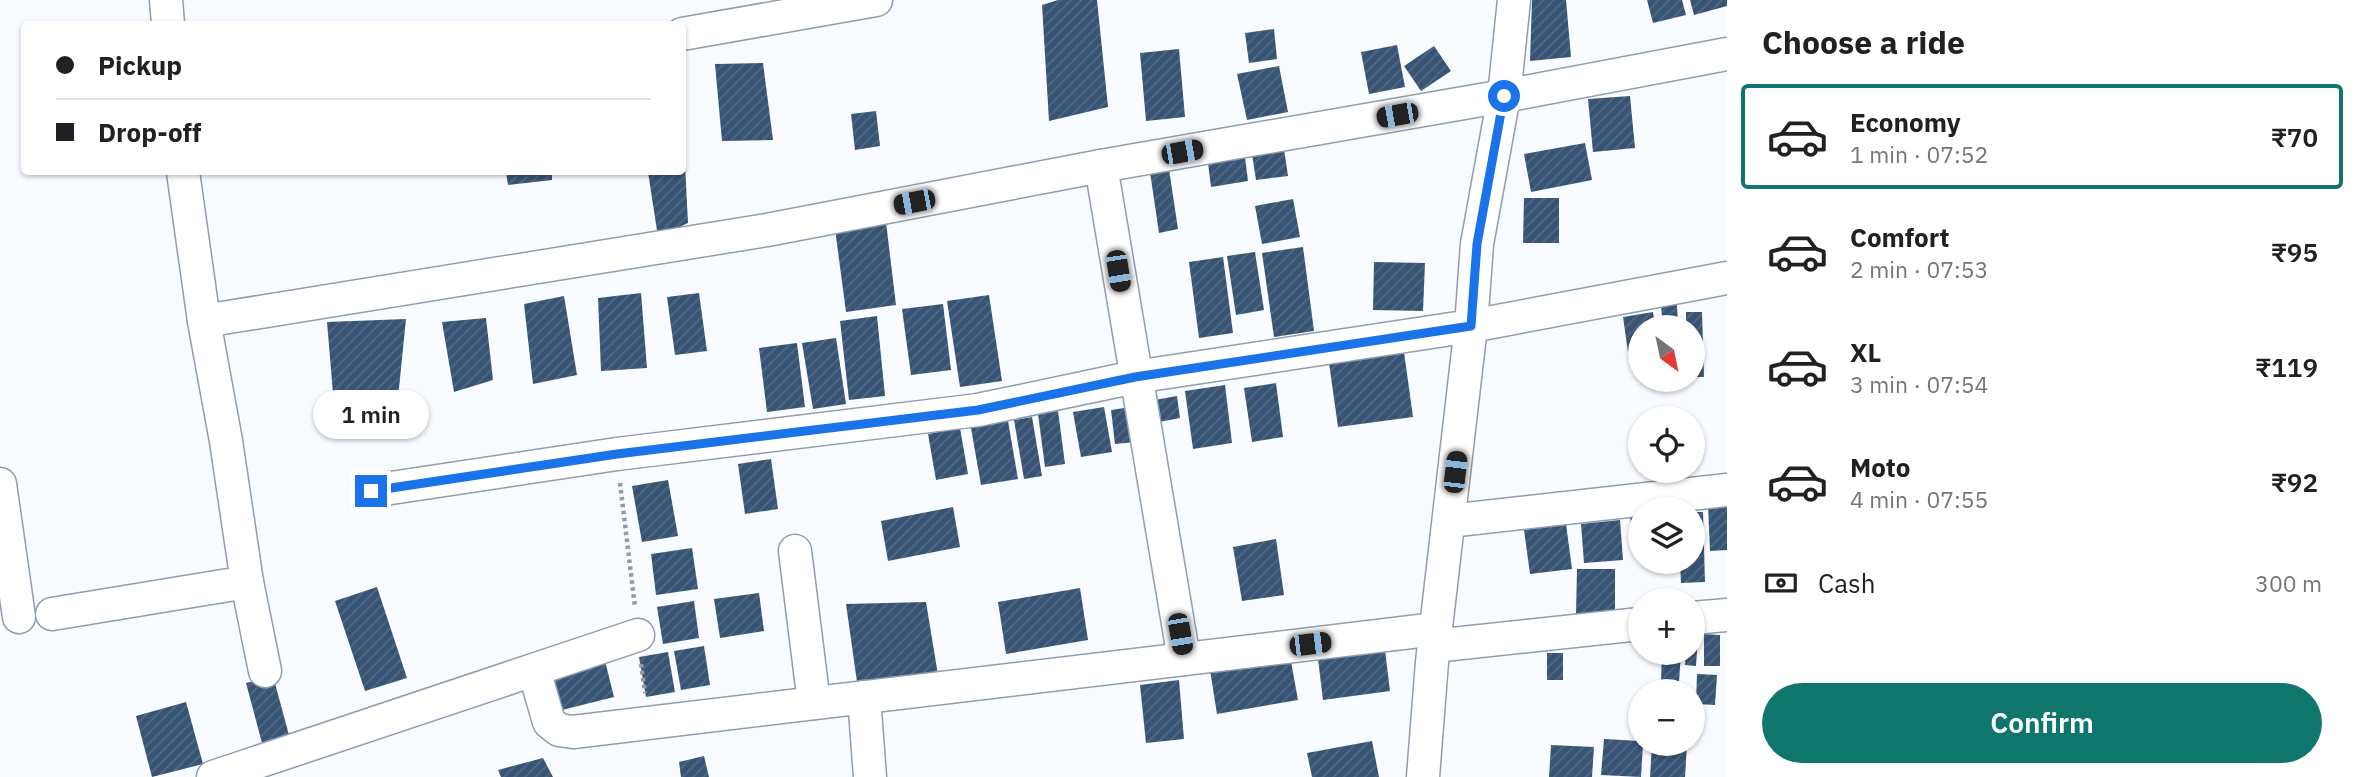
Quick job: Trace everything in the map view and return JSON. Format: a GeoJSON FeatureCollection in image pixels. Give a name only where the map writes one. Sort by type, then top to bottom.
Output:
{"type":"FeatureCollection","features":[{"type":"Feature","properties":{"kind":"street"},"geometry":{"type":"LineString","coordinates":[[166,0],[168,21]]}},
{"type":"Feature","properties":{"kind":"street"},"geometry":{"type":"LineString","coordinates":[[686,33],[876,0]]}},
{"type":"Feature","properties":{"kind":"street"},"geometry":{"type":"LineString","coordinates":[[1423,777],[1435,638],[1471,326],[1477,244],[1504,96],[1514,0]]}},
{"type":"Feature","properties":{"kind":"street"},"geometry":{"type":"LineString","coordinates":[[204,321],[766,230],[1101,166],[1727,54]]}},
{"type":"Feature","properties":{"kind":"street"},"geometry":{"type":"LineString","coordinates":[[1101,166],[1184,659]]}},
{"type":"Feature","properties":{"kind":"street"},"geometry":{"type":"LineString","coordinates":[[183,175],[204,321],[226,440],[247,582],[265,671]]}},
{"type":"Feature","properties":{"kind":"street"},"geometry":{"type":"LineString","coordinates":[[371,491],[617,454],[978,410],[1135,377],[1471,326],[1727,278]]}},
{"type":"Feature","properties":{"kind":"street"},"geometry":{"type":"LineString","coordinates":[[0,484],[19,617]]}},
{"type":"Feature","properties":{"kind":"street"},"geometry":{"type":"LineString","coordinates":[[1450,521],[1727,490]]}},
{"type":"Feature","properties":{"kind":"street"},"geometry":{"type":"LineString","coordinates":[[795,551],[814,703]]}},
{"type":"Feature","properties":{"kind":"street"},"geometry":{"type":"LineString","coordinates":[[52,614],[247,582]]}},
{"type":"Feature","properties":{"kind":"street"},"geometry":{"type":"LineString","coordinates":[[1705,617],[1727,615]]}},
{"type":"Feature","properties":{"kind":"street"},"geometry":{"type":"LineString","coordinates":[[534,670],[549,722],[559,730],[573,732],[1184,659],[1628,625]]}},
{"type":"Feature","properties":{"kind":"street"},"geometry":{"type":"LineString","coordinates":[[213,777],[638,635]]}},
{"type":"Feature","properties":{"kind":"street"},"geometry":{"type":"LineString","coordinates":[[864,697],[870,777]]}},
{"type":"Feature","properties":{"kind":"path"},"geometry":{"type":"LineString","coordinates":[[617,454],[648,722]]}},
{"type":"Feature","properties":{"kind":"building"},"geometry":{"type":"Polygon","coordinates":[[[1058,0],[1097,0],[1108,107],[1049,121],[1042,5],[1058,0]]]}},
{"type":"Feature","properties":{"kind":"building"},"geometry":{"type":"Polygon","coordinates":[[[1532,0],[1566,0],[1571,57],[1530,61],[1532,0]]]}},
{"type":"Feature","properties":{"kind":"building"},"geometry":{"type":"Polygon","coordinates":[[[1647,0],[1682,0],[1686,15],[1653,23],[1647,0]]]}},
{"type":"Feature","properties":{"kind":"building"},"geometry":{"type":"Polygon","coordinates":[[[1690,0],[1727,0],[1727,6],[1694,15],[1690,0]]]}},
{"type":"Feature","properties":{"kind":"building"},"geometry":{"type":"Polygon","coordinates":[[[1274,29],[1277,59],[1249,63],[1245,33],[1274,29]]]}},
{"type":"Feature","properties":{"kind":"building"},"geometry":{"type":"Polygon","coordinates":[[[1397,45],[1405,87],[1369,94],[1361,52],[1397,45]]]}},
{"type":"Feature","properties":{"kind":"building"},"geometry":{"type":"Polygon","coordinates":[[[1434,46],[1451,71],[1421,91],[1404,66],[1434,46]]]}},
{"type":"Feature","properties":{"kind":"building"},"geometry":{"type":"Polygon","coordinates":[[[1179,49],[1185,117],[1146,121],[1140,53],[1179,49]]]}},
{"type":"Feature","properties":{"kind":"building"},"geometry":{"type":"Polygon","coordinates":[[[763,63],[773,140],[722,141],[715,64],[763,63]]]}},
{"type":"Feature","properties":{"kind":"building"},"geometry":{"type":"Polygon","coordinates":[[[1279,66],[1288,112],[1247,120],[1237,74],[1279,66]]]}},
{"type":"Feature","properties":{"kind":"building"},"geometry":{"type":"Polygon","coordinates":[[[1630,96],[1635,148],[1593,152],[1588,99],[1630,96]]]}},
{"type":"Feature","properties":{"kind":"building"},"geometry":{"type":"Polygon","coordinates":[[[876,111],[880,146],[855,150],[851,114],[876,111]]]}},
{"type":"Feature","properties":{"kind":"building"},"geometry":{"type":"Polygon","coordinates":[[[1585,143],[1592,180],[1531,192],[1524,154],[1585,143]]]}},
{"type":"Feature","properties":{"kind":"building"},"geometry":{"type":"Polygon","coordinates":[[[1244,149],[1248,181],[1211,187],[1207,155],[1244,149]]]}},
{"type":"Feature","properties":{"kind":"building"},"geometry":{"type":"Polygon","coordinates":[[[1284,149],[1288,176],[1256,180],[1252,154],[1284,149]]]}},
{"type":"Feature","properties":{"kind":"building"},"geometry":{"type":"Polygon","coordinates":[[[1169,169],[1178,229],[1159,233],[1150,172],[1169,169]]]}},
{"type":"Feature","properties":{"kind":"building"},"geometry":{"type":"Polygon","coordinates":[[[506,175],[552,175],[552,180],[508,185],[506,175]]]}},
{"type":"Feature","properties":{"kind":"building"},"geometry":{"type":"Polygon","coordinates":[[[648,175],[686,175],[688,223],[658,237],[648,175]]]}},
{"type":"Feature","properties":{"kind":"building"},"geometry":{"type":"Polygon","coordinates":[[[1524,198],[1559,198],[1559,243],[1523,243],[1524,198]]]}},
{"type":"Feature","properties":{"kind":"building"},"geometry":{"type":"Polygon","coordinates":[[[1293,199],[1300,237],[1262,244],[1255,206],[1293,199]]]}},
{"type":"Feature","properties":{"kind":"building"},"geometry":{"type":"Polygon","coordinates":[[[886,222],[896,305],[846,312],[835,229],[886,222]]]}},
{"type":"Feature","properties":{"kind":"building"},"geometry":{"type":"Polygon","coordinates":[[[1303,247],[1314,331],[1274,337],[1262,253],[1303,247]]]}},
{"type":"Feature","properties":{"kind":"building"},"geometry":{"type":"Polygon","coordinates":[[[1255,252],[1264,310],[1236,315],[1227,256],[1255,252]]]}},
{"type":"Feature","properties":{"kind":"building"},"geometry":{"type":"Polygon","coordinates":[[[1223,257],[1233,333],[1199,338],[1189,262],[1223,257]]]}},
{"type":"Feature","properties":{"kind":"building"},"geometry":{"type":"Polygon","coordinates":[[[1374,262],[1425,263],[1423,311],[1373,310],[1374,262]]]}},
{"type":"Feature","properties":{"kind":"building"},"geometry":{"type":"Polygon","coordinates":[[[641,293],[647,368],[601,371],[598,298],[641,293]]]}},
{"type":"Feature","properties":{"kind":"building"},"geometry":{"type":"Polygon","coordinates":[[[699,293],[707,351],[675,355],[667,297],[699,293]]]}},
{"type":"Feature","properties":{"kind":"building"},"geometry":{"type":"Polygon","coordinates":[[[989,295],[1002,381],[960,387],[947,301],[989,295]]]}},
{"type":"Feature","properties":{"kind":"building"},"geometry":{"type":"Polygon","coordinates":[[[564,296],[577,375],[533,384],[524,304],[564,296]]]}},
{"type":"Feature","properties":{"kind":"building"},"geometry":{"type":"Polygon","coordinates":[[[943,304],[951,370],[911,375],[902,309],[943,304]]]}},
{"type":"Feature","properties":{"kind":"building"},"geometry":{"type":"Polygon","coordinates":[[[1677,305],[1677,315],[1662,315],[1661,306],[1677,305]]]}},
{"type":"Feature","properties":{"kind":"building"},"geometry":{"type":"Polygon","coordinates":[[[1686,312],[1702,312],[1702,315],[1686,315],[1686,312]]]}},
{"type":"Feature","properties":{"kind":"building"},"geometry":{"type":"Polygon","coordinates":[[[877,316],[885,396],[849,400],[840,321],[877,316]]]}},
{"type":"Feature","properties":{"kind":"building"},"geometry":{"type":"Polygon","coordinates":[[[1628,316],[1628,352],[1623,317],[1628,316]]]}},
{"type":"Feature","properties":{"kind":"building"},"geometry":{"type":"Polygon","coordinates":[[[486,318],[493,380],[454,392],[442,322],[486,318]]]}},
{"type":"Feature","properties":{"kind":"building"},"geometry":{"type":"Polygon","coordinates":[[[406,319],[398,398],[334,405],[327,322],[406,319]]]}},
{"type":"Feature","properties":{"kind":"building"},"geometry":{"type":"Polygon","coordinates":[[[836,338],[846,404],[813,409],[802,343],[836,338]]]}},
{"type":"Feature","properties":{"kind":"building"},"geometry":{"type":"Polygon","coordinates":[[[797,343],[805,407],[767,412],[759,348],[797,343]]]}},
{"type":"Feature","properties":{"kind":"building"},"geometry":{"type":"Polygon","coordinates":[[[1404,352],[1413,417],[1338,427],[1329,363],[1404,352]]]}},
{"type":"Feature","properties":{"kind":"building"},"geometry":{"type":"Polygon","coordinates":[[[1276,383],[1283,437],[1252,442],[1244,388],[1276,383]]]}},
{"type":"Feature","properties":{"kind":"building"},"geometry":{"type":"Polygon","coordinates":[[[1225,385],[1232,443],[1193,449],[1185,391],[1225,385]]]}},
{"type":"Feature","properties":{"kind":"building"},"geometry":{"type":"Polygon","coordinates":[[[1177,396],[1180,418],[1154,423],[1149,401],[1177,396]]]}},
{"type":"Feature","properties":{"kind":"building"},"geometry":{"type":"Polygon","coordinates":[[[1104,407],[1112,452],[1081,457],[1073,412],[1104,407]]]}},
{"type":"Feature","properties":{"kind":"building"},"geometry":{"type":"Polygon","coordinates":[[[1131,407],[1135,442],[1115,444],[1111,410],[1131,407]]]}},
{"type":"Feature","properties":{"kind":"building"},"geometry":{"type":"Polygon","coordinates":[[[1058,411],[1065,464],[1045,467],[1038,414],[1058,411]]]}},
{"type":"Feature","properties":{"kind":"building"},"geometry":{"type":"Polygon","coordinates":[[[1032,417],[1042,476],[1024,479],[1014,420],[1032,417]]]}},
{"type":"Feature","properties":{"kind":"building"},"geometry":{"type":"Polygon","coordinates":[[[1008,421],[1018,479],[981,485],[971,428],[1008,421]]]}},
{"type":"Feature","properties":{"kind":"building"},"geometry":{"type":"Polygon","coordinates":[[[960,428],[968,474],[936,480],[928,434],[960,428]]]}},
{"type":"Feature","properties":{"kind":"building"},"geometry":{"type":"Polygon","coordinates":[[[771,459],[778,509],[745,514],[738,464],[771,459]]]}},
{"type":"Feature","properties":{"kind":"building"},"geometry":{"type":"Polygon","coordinates":[[[668,480],[678,536],[642,542],[632,486],[668,480]]]}},
{"type":"Feature","properties":{"kind":"building"},"geometry":{"type":"Polygon","coordinates":[[[1727,504],[1727,550],[1710,551],[1708,505],[1727,504]]]}},
{"type":"Feature","properties":{"kind":"building"},"geometry":{"type":"Polygon","coordinates":[[[953,507],[960,547],[888,561],[881,521],[953,507]]]}},
{"type":"Feature","properties":{"kind":"building"},"geometry":{"type":"Polygon","coordinates":[[[1620,520],[1623,560],[1584,563],[1581,524],[1620,520]]]}},
{"type":"Feature","properties":{"kind":"building"},"geometry":{"type":"Polygon","coordinates":[[[1566,524],[1572,569],[1530,574],[1524,530],[1566,524]]]}},
{"type":"Feature","properties":{"kind":"building"},"geometry":{"type":"Polygon","coordinates":[[[1276,539],[1284,595],[1242,601],[1233,547],[1276,539]]]}},
{"type":"Feature","properties":{"kind":"building"},"geometry":{"type":"Polygon","coordinates":[[[692,548],[698,589],[656,595],[651,554],[692,548]]]}},
{"type":"Feature","properties":{"kind":"building"},"geometry":{"type":"Polygon","coordinates":[[[1577,569],[1615,569],[1615,614],[1576,614],[1577,569]]]}},
{"type":"Feature","properties":{"kind":"building"},"geometry":{"type":"Polygon","coordinates":[[[1681,574],[1705,574],[1705,582],[1681,583],[1681,574]]]}},
{"type":"Feature","properties":{"kind":"building"},"geometry":{"type":"Polygon","coordinates":[[[377,587],[407,678],[365,691],[335,601],[377,587]]]}},
{"type":"Feature","properties":{"kind":"building"},"geometry":{"type":"Polygon","coordinates":[[[1080,588],[1088,640],[1006,654],[998,602],[1080,588]]]}},
{"type":"Feature","properties":{"kind":"building"},"geometry":{"type":"Polygon","coordinates":[[[759,593],[764,631],[720,638],[714,599],[759,593]]]}},
{"type":"Feature","properties":{"kind":"building"},"geometry":{"type":"Polygon","coordinates":[[[694,601],[699,638],[663,644],[657,607],[694,601]]]}},
{"type":"Feature","properties":{"kind":"building"},"geometry":{"type":"Polygon","coordinates":[[[926,602],[938,675],[857,682],[846,604],[926,602]]]}},
{"type":"Feature","properties":{"kind":"building"},"geometry":{"type":"Polygon","coordinates":[[[1705,634],[1720,635],[1720,666],[1704,666],[1705,634]]]}},
{"type":"Feature","properties":{"kind":"building"},"geometry":{"type":"Polygon","coordinates":[[[704,646],[710,685],[681,690],[674,651],[704,646]]]}},
{"type":"Feature","properties":{"kind":"building"},"geometry":{"type":"Polygon","coordinates":[[[1385,650],[1390,691],[1323,700],[1318,659],[1385,650]]]}},
{"type":"Feature","properties":{"kind":"building"},"geometry":{"type":"Polygon","coordinates":[[[668,652],[675,692],[646,697],[639,657],[668,652]]]}},
{"type":"Feature","properties":{"kind":"building"},"geometry":{"type":"Polygon","coordinates":[[[1547,653],[1563,653],[1563,680],[1547,680],[1547,653]]]}},
{"type":"Feature","properties":{"kind":"building"},"geometry":{"type":"Polygon","coordinates":[[[1290,656],[1298,700],[1217,714],[1210,670],[1290,656]]]}},
{"type":"Feature","properties":{"kind":"building"},"geometry":{"type":"Polygon","coordinates":[[[605,661],[614,697],[558,711],[549,675],[605,661]]]}},
{"type":"Feature","properties":{"kind":"building"},"geometry":{"type":"Polygon","coordinates":[[[1662,665],[1680,665],[1679,679],[1661,679],[1662,665]]]}},
{"type":"Feature","properties":{"kind":"building"},"geometry":{"type":"Polygon","coordinates":[[[1697,674],[1717,675],[1715,705],[1705,704],[1705,679],[1697,679],[1697,674]]]}},
{"type":"Feature","properties":{"kind":"building"},"geometry":{"type":"Polygon","coordinates":[[[273,676],[289,735],[262,743],[246,683],[273,676]]]}},
{"type":"Feature","properties":{"kind":"building"},"geometry":{"type":"Polygon","coordinates":[[[1179,680],[1184,739],[1146,743],[1140,685],[1179,680]]]}},
{"type":"Feature","properties":{"kind":"building"},"geometry":{"type":"Polygon","coordinates":[[[186,702],[203,764],[152,777],[136,716],[186,702]]]}},
{"type":"Feature","properties":{"kind":"building"},"geometry":{"type":"Polygon","coordinates":[[[1604,739],[1628,740],[1628,756],[1642,756],[1641,777],[1601,775],[1604,739]]]}},
{"type":"Feature","properties":{"kind":"building"},"geometry":{"type":"Polygon","coordinates":[[[1372,741],[1379,777],[1312,777],[1307,753],[1372,741]]]}},
{"type":"Feature","properties":{"kind":"building"},"geometry":{"type":"Polygon","coordinates":[[[1551,745],[1594,747],[1592,777],[1549,777],[1551,745]]]}},
{"type":"Feature","properties":{"kind":"building"},"geometry":{"type":"Polygon","coordinates":[[[704,756],[709,777],[681,777],[679,762],[704,756]]]}},
{"type":"Feature","properties":{"kind":"building"},"geometry":{"type":"Polygon","coordinates":[[[1651,756],[1686,756],[1685,777],[1650,777],[1651,756]]]}},
{"type":"Feature","properties":{"kind":"building"},"geometry":{"type":"Polygon","coordinates":[[[543,758],[553,777],[501,777],[498,770],[543,758]]]}},
{"type":"Feature","properties":{"kind":"route"},"geometry":{"type":"LineString","coordinates":[[371,491],[617,454],[978,410],[1135,377],[1471,326],[1477,244],[1504,96]]}}]}
